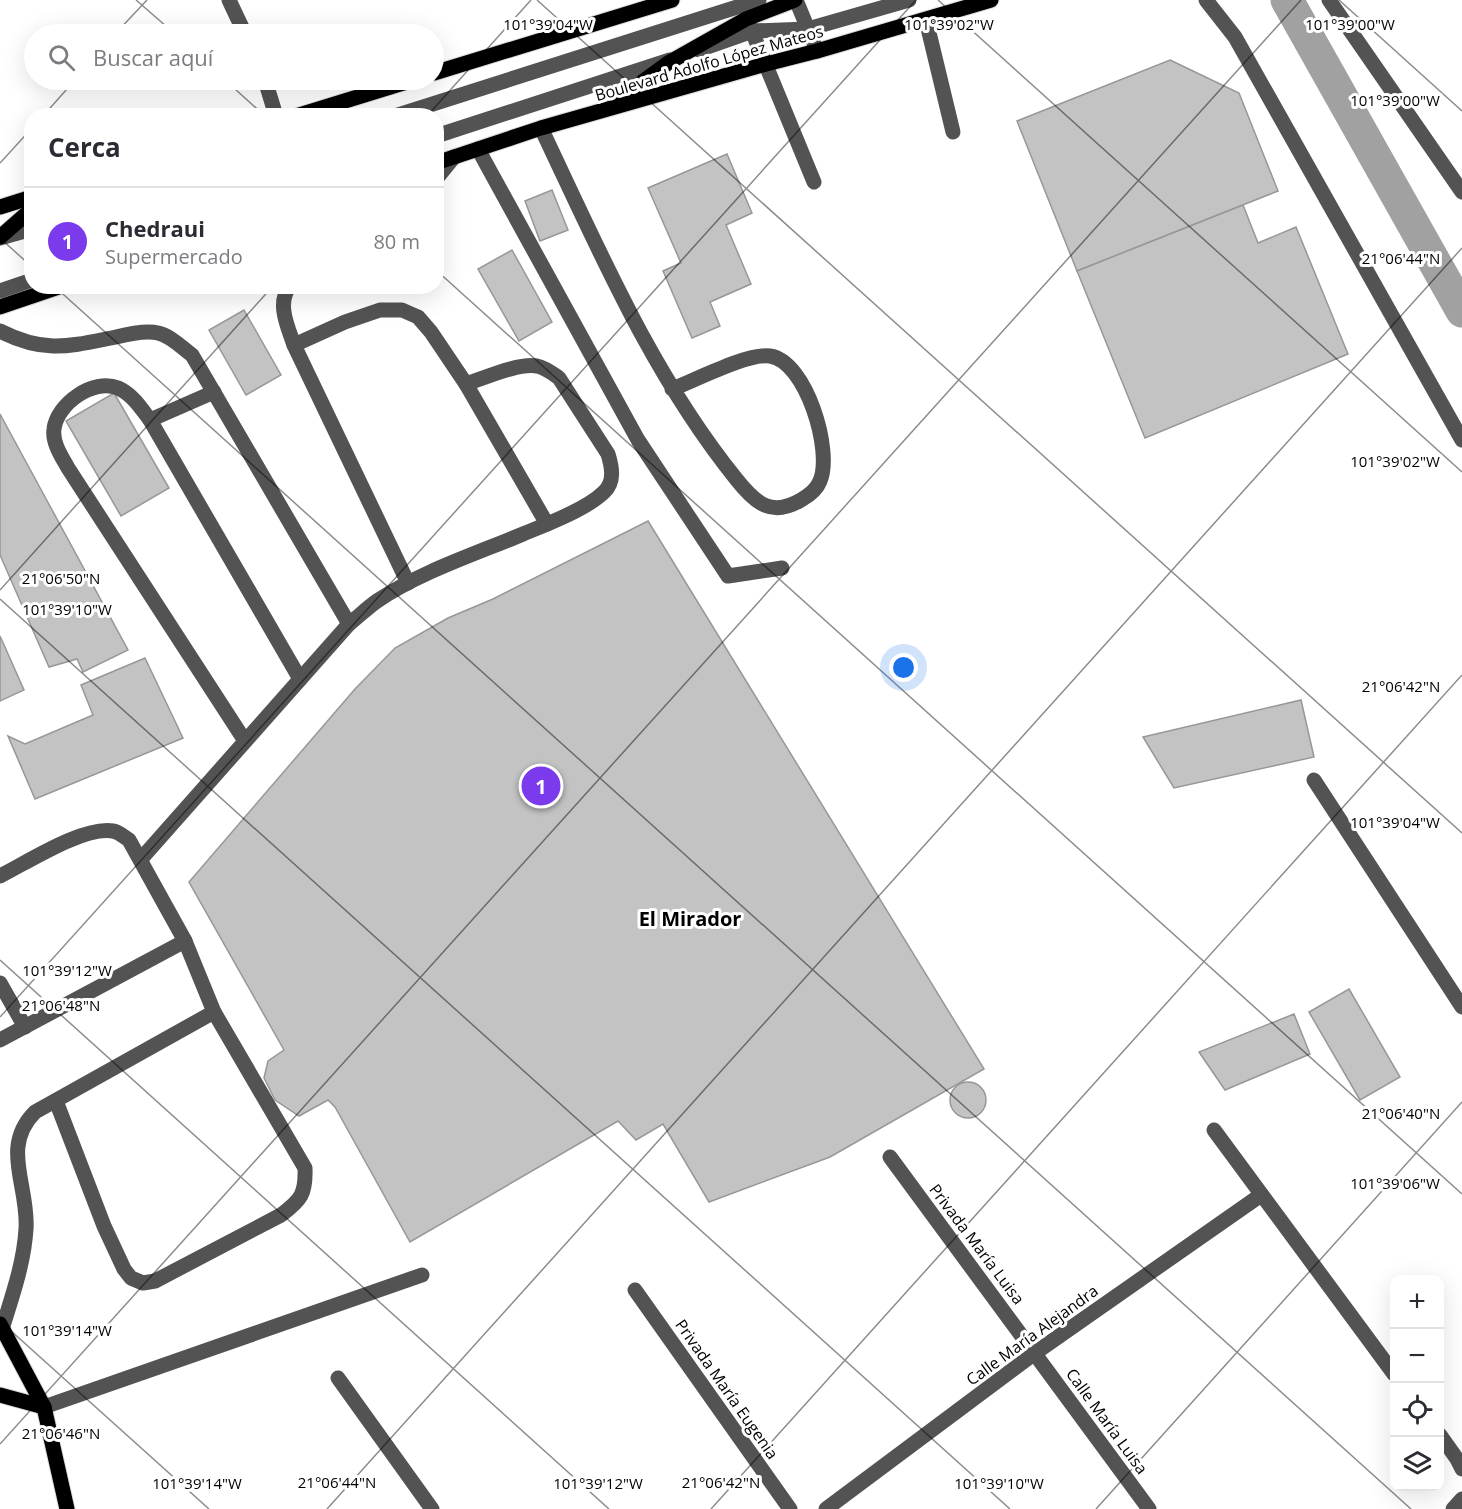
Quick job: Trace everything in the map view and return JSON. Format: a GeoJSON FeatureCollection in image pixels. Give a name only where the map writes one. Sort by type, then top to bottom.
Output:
{"type":"FeatureCollection","features":[{"type":"Feature","properties":{"kind":"main road"},"geometry":{"type":"LineString","coordinates":[[444,70],[672,0]]}},
{"type":"Feature","properties":{"kind":"main road"},"geometry":{"type":"LineString","coordinates":[[612,109],[642,82],[668,63],[744,14],[796,0]]}},
{"type":"Feature","properties":{"kind":"main road","name":"Boulevard Adolfo López Mateos"},"geometry":{"type":"LineString","coordinates":[[444,160],[541,128],[991,0]]}},
{"type":"Feature","properties":{"kind":"main road"},"geometry":{"type":"LineString","coordinates":[[322,108],[380,90]]}},
{"type":"Feature","properties":{"kind":"main road"},"geometry":{"type":"LineString","coordinates":[[0,207],[24,200]]}},
{"type":"Feature","properties":{"kind":"main road"},"geometry":{"type":"LineString","coordinates":[[0,237],[24,216]]}},
{"type":"Feature","properties":{"kind":"main road"},"geometry":{"type":"LineString","coordinates":[[0,307],[38,294]]}},
{"type":"Feature","properties":{"kind":"main road"},"geometry":{"type":"LineString","coordinates":[[1,1326],[44,1407],[67,1505]]}},
{"type":"Feature","properties":{"kind":"main road"},"geometry":{"type":"LineString","coordinates":[[0,1395],[44,1407]]}},
{"type":"Feature","properties":{"kind":"street"},"geometry":{"type":"LineString","coordinates":[[229,0],[240,24]]}},
{"type":"Feature","properties":{"kind":"street"},"geometry":{"type":"LineString","coordinates":[[422,108],[744,14],[759,0]]}},
{"type":"Feature","properties":{"kind":"street"},"geometry":{"type":"LineString","coordinates":[[796,0],[817,51]]}},
{"type":"Feature","properties":{"kind":"street"},"geometry":{"type":"LineString","coordinates":[[744,14],[808,29],[909,0]]}},
{"type":"Feature","properties":{"kind":"street"},"geometry":{"type":"LineString","coordinates":[[1206,0],[1235,37],[1462,440]]}},
{"type":"Feature","properties":{"kind":"street"},"geometry":{"type":"LineString","coordinates":[[1329,0],[1462,192]]}},
{"type":"Feature","properties":{"kind":"street"},"geometry":{"type":"LineString","coordinates":[[744,14],[814,182]]}},
{"type":"Feature","properties":{"kind":"street"},"geometry":{"type":"LineString","coordinates":[[926,20],[953,132]]}},
{"type":"Feature","properties":{"kind":"street"},"geometry":{"type":"LineString","coordinates":[[444,133],[682,56]]}},
{"type":"Feature","properties":{"kind":"street"},"geometry":{"type":"LineString","coordinates":[[268,90],[274,108]]}},
{"type":"Feature","properties":{"kind":"street"},"geometry":{"type":"LineString","coordinates":[[541,128],[634,323],[672,389],[749,495],[766,507],[787,508],[808,496],[820,483],[825,461],[821,434],[803,384],[789,365],[773,357],[756,356],[672,389]]}},
{"type":"Feature","properties":{"kind":"street"},"geometry":{"type":"LineString","coordinates":[[478,149],[638,440],[728,576],[782,568]]}},
{"type":"Feature","properties":{"kind":"street"},"geometry":{"type":"LineString","coordinates":[[444,169],[454,157]]}},
{"type":"Feature","properties":{"kind":"street"},"geometry":{"type":"LineString","coordinates":[[0,237],[24,230]]}},
{"type":"Feature","properties":{"kind":"street"},"geometry":{"type":"LineString","coordinates":[[0,291],[24,283]]}},
{"type":"Feature","properties":{"kind":"street"},"geometry":{"type":"LineString","coordinates":[[286,294],[283,308],[294,345],[408,584]]}},
{"type":"Feature","properties":{"kind":"street"},"geometry":{"type":"LineString","coordinates":[[294,345],[345,322],[380,310],[402,310],[418,317],[431,332],[466,384],[547,524]]}},
{"type":"Feature","properties":{"kind":"street"},"geometry":{"type":"LineString","coordinates":[[0,331],[38,345],[64,348],[123,335],[156,332],[173,339],[192,356],[349,624]]}},
{"type":"Feature","properties":{"kind":"street"},"geometry":{"type":"LineString","coordinates":[[141,860],[349,624],[377,601],[408,584],[547,524],[593,501],[605,491],[611,481],[612,467],[608,454],[559,378],[547,369],[536,366],[522,367],[466,384]]}},
{"type":"Feature","properties":{"kind":"street"},"geometry":{"type":"LineString","coordinates":[[245,741],[56,446],[53,431],[57,416],[68,403],[88,390],[106,384],[119,388],[131,396],[150,420],[300,679]]}},
{"type":"Feature","properties":{"kind":"street"},"geometry":{"type":"LineString","coordinates":[[150,420],[214,392]]}},
{"type":"Feature","properties":{"kind":"street"},"geometry":{"type":"LineString","coordinates":[[1314,780],[1462,1007]]}},
{"type":"Feature","properties":{"kind":"street"},"geometry":{"type":"LineString","coordinates":[[0,876],[82,835],[97,830],[116,831],[129,840],[184,941],[214,1012],[305,1168],[306,1187],[297,1202],[281,1215],[155,1281],[143,1283],[131,1278],[123,1269],[56,1101]]}},
{"type":"Feature","properties":{"kind":"street"},"geometry":{"type":"LineString","coordinates":[[0,1040],[184,941]]}},
{"type":"Feature","properties":{"kind":"street"},"geometry":{"type":"LineString","coordinates":[[0,983],[25,1027]]}},
{"type":"Feature","properties":{"kind":"street"},"geometry":{"type":"LineString","coordinates":[[1,1326],[21,1260],[26,1230],[24,1196],[15,1163],[14,1145],[19,1130],[35,1112],[214,1012]]}},
{"type":"Feature","properties":{"kind":"street"},"geometry":{"type":"LineString","coordinates":[[1214,1130],[1390,1367]]}},
{"type":"Feature","properties":{"kind":"street","name":"Privada María Luisa"},"geometry":{"type":"LineString","coordinates":[[890,1157],[1035,1353]]}},
{"type":"Feature","properties":{"kind":"street","name":"Calle María Alejandra"},"geometry":{"type":"LineString","coordinates":[[826,1509],[1035,1353],[1261,1195]]}},
{"type":"Feature","properties":{"kind":"street"},"geometry":{"type":"LineString","coordinates":[[44,1407],[422,1275]]}},
{"type":"Feature","properties":{"kind":"street","name":"Privada María Eugenia"},"geometry":{"type":"LineString","coordinates":[[635,1290],[790,1509]]}},
{"type":"Feature","properties":{"kind":"street","name":"Calle María Luisa"},"geometry":{"type":"LineString","coordinates":[[1035,1353],[1149,1509]]}},
{"type":"Feature","properties":{"kind":"street"},"geometry":{"type":"LineString","coordinates":[[338,1378],[432,1509]]}},
{"type":"Feature","properties":{"kind":"street"},"geometry":{"type":"LineString","coordinates":[[1441,1437],[1460,1464]]}},
{"type":"Feature","properties":{"kind":"street"},"geometry":{"type":"LineString","coordinates":[[1453,1509],[1462,1499]]}},
{"type":"Feature","properties":{"kind":"building"},"geometry":{"type":"Polygon","coordinates":[[[1170,60],[1239,93],[1278,191],[1077,271],[1017,121],[1170,60]]]}},
{"type":"Feature","properties":{"kind":"building"},"geometry":{"type":"Polygon","coordinates":[[[727,154],[752,213],[726,225],[751,284],[710,302],[720,326],[692,338],[663,271],[681,263],[648,188],[727,154]]]}},
{"type":"Feature","properties":{"kind":"building"},"geometry":{"type":"Polygon","coordinates":[[[552,190],[568,230],[540,241],[525,201],[552,190]]]}},
{"type":"Feature","properties":{"kind":"building"},"geometry":{"type":"Polygon","coordinates":[[[1243,205],[1258,243],[1296,227],[1348,354],[1145,438],[1077,271],[1243,205]]]}},
{"type":"Feature","properties":{"kind":"building"},"geometry":{"type":"Polygon","coordinates":[[[512,250],[552,322],[519,341],[478,269],[512,250]]]}},
{"type":"Feature","properties":{"kind":"building"},"geometry":{"type":"Polygon","coordinates":[[[244,310],[281,375],[246,395],[209,330],[244,310]]]}},
{"type":"Feature","properties":{"kind":"building"},"geometry":{"type":"Polygon","coordinates":[[[114,393],[169,488],[121,516],[66,421],[114,393]]]}},
{"type":"Feature","properties":{"kind":"building"},"geometry":{"type":"Polygon","coordinates":[[[0,414],[128,650],[83,672],[77,659],[49,667],[0,555],[0,414]]]}},
{"type":"Feature","properties":{"kind":"building"},"geometry":{"type":"Polygon","coordinates":[[[648,521],[984,1069],[830,1157],[709,1202],[663,1124],[636,1140],[618,1121],[410,1242],[335,1107],[328,1100],[299,1116],[275,1100],[264,1078],[268,1061],[284,1050],[189,882],[355,689],[395,648],[448,618],[493,599],[648,521]]]}},
{"type":"Feature","properties":{"kind":"building"},"geometry":{"type":"Polygon","coordinates":[[[0,636],[24,690],[0,701],[0,636]]]}},
{"type":"Feature","properties":{"kind":"building"},"geometry":{"type":"Polygon","coordinates":[[[145,658],[183,738],[35,799],[8,736],[25,744],[93,715],[81,685],[145,658]]]}},
{"type":"Feature","properties":{"kind":"building"},"geometry":{"type":"Polygon","coordinates":[[[1301,700],[1314,757],[1174,788],[1143,737],[1301,700]]]}},
{"type":"Feature","properties":{"kind":"building"},"geometry":{"type":"Polygon","coordinates":[[[1349,989],[1400,1077],[1360,1100],[1309,1012],[1349,989]]]}},
{"type":"Feature","properties":{"kind":"building"},"geometry":{"type":"Polygon","coordinates":[[[1294,1014],[1310,1054],[1225,1090],[1199,1052],[1294,1014]]]}},
{"type":"Feature","properties":{"kind":"building"},"geometry":{"type":"Polygon","coordinates":[[[968,1082],[981,1087],[986,1100],[981,1113],[968,1118],[955,1113],[950,1100],[955,1087],[968,1082]]]}},
{"type":"Feature","properties":{"kind":"waterway"},"geometry":{"type":"LineString","coordinates":[[1287,0],[1462,311]]}},
{"type":"Feature","properties":{"kind":"place","name":"Chedraui"},"geometry":{"type":"Point","coordinates":[541,786]}},
{"type":"Feature","properties":{"kind":"district","name":"El Mirador"},"geometry":{"type":"Point","coordinates":[690,919]}}]}
